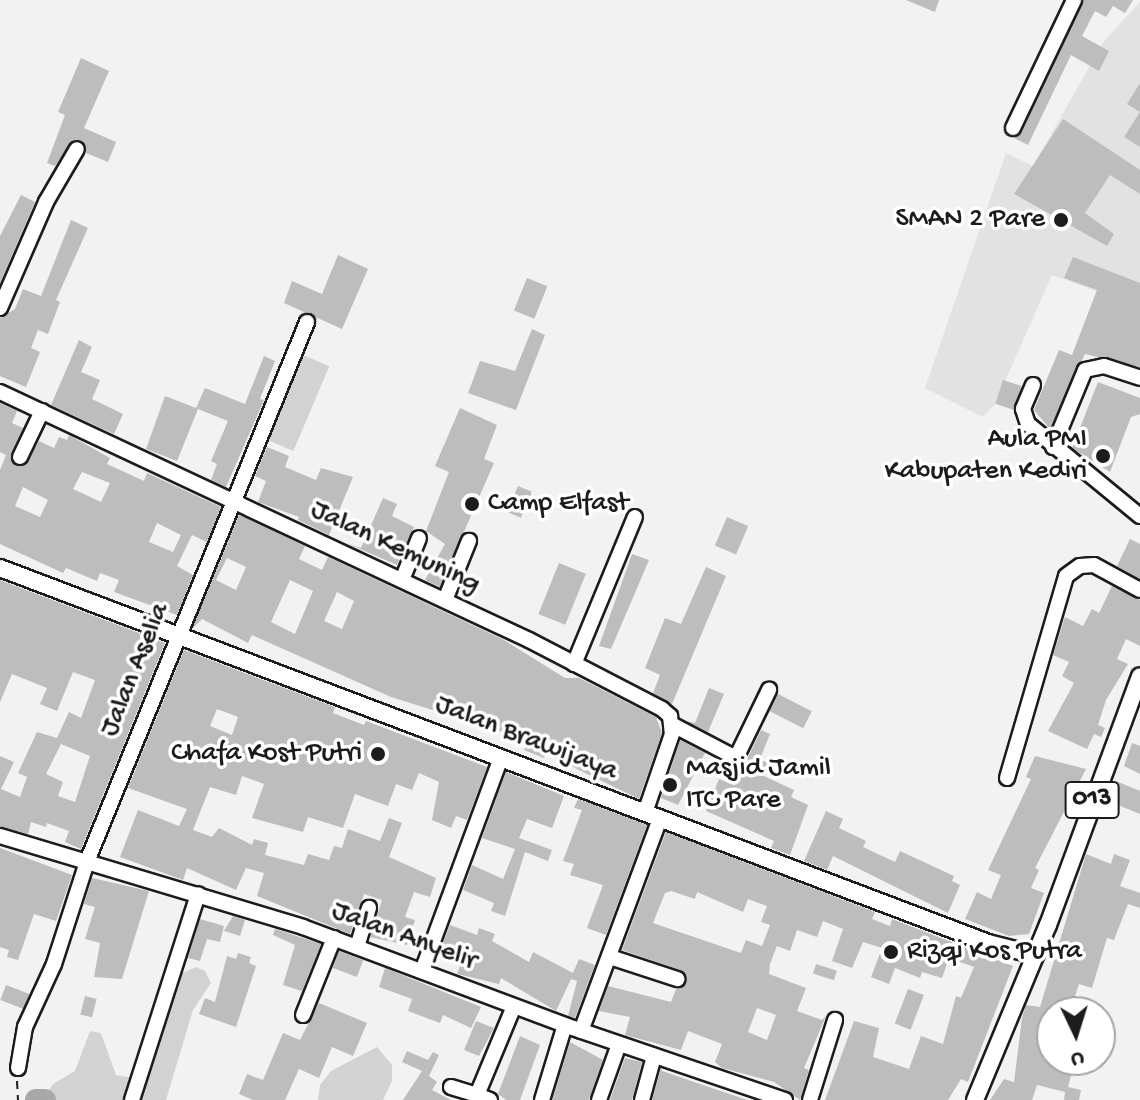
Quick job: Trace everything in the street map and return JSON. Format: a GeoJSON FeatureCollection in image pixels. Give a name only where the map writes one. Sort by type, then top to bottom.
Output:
{"type":"FeatureCollection","features":[{"type":"Feature","properties":{"kind":"main road","name":"Jalan Brawijaya"},"geometry":{"type":"LineString","coordinates":[[0,568],[988,943],[1035,955]]}},
{"type":"Feature","properties":{"kind":"main road","name":"013"},"geometry":{"type":"LineString","coordinates":[[975,1100],[1035,955],[1140,676]]}},
{"type":"Feature","properties":{"kind":"street"},"geometry":{"type":"LineString","coordinates":[[1013,128],[1074,0]]}},
{"type":"Feature","properties":{"kind":"street"},"geometry":{"type":"LineString","coordinates":[[0,308],[46,202],[77,149]]}},
{"type":"Feature","properties":{"kind":"street","name":"Jalan Aselia"},"geometry":{"type":"LineString","coordinates":[[18,1068],[25,1027],[54,964],[88,859],[177,634],[236,501],[307,322]]}},
{"type":"Feature","properties":{"kind":"street"},"geometry":{"type":"LineString","coordinates":[[1053,447],[1085,370],[1104,366],[1140,378]]}},
{"type":"Feature","properties":{"kind":"street"},"geometry":{"type":"LineString","coordinates":[[1033,385],[1023,417],[1053,447],[1140,516]]}},
{"type":"Feature","properties":{"kind":"street","name":"Jalan Kemuning"},"geometry":{"type":"LineString","coordinates":[[0,392],[445,600],[574,664],[662,709],[673,725],[736,758],[769,690]]}},
{"type":"Feature","properties":{"kind":"street"},"geometry":{"type":"LineString","coordinates":[[20,457],[42,411]]}},
{"type":"Feature","properties":{"kind":"street"},"geometry":{"type":"LineString","coordinates":[[574,664],[635,517]]}},
{"type":"Feature","properties":{"kind":"street"},"geometry":{"type":"LineString","coordinates":[[402,580],[419,538]]}},
{"type":"Feature","properties":{"kind":"street"},"geometry":{"type":"LineString","coordinates":[[445,600],[469,541]]}},
{"type":"Feature","properties":{"kind":"street"},"geometry":{"type":"LineString","coordinates":[[1007,778],[1066,576],[1080,566],[1094,565],[1140,590]]}},
{"type":"Feature","properties":{"kind":"street"},"geometry":{"type":"LineString","coordinates":[[581,1031],[610,957],[652,816],[673,725]]}},
{"type":"Feature","properties":{"kind":"street"},"geometry":{"type":"LineString","coordinates":[[422,971],[501,757]]}},
{"type":"Feature","properties":{"kind":"street","name":"Jalan Anyelir"},"geometry":{"type":"LineString","coordinates":[[0,836],[88,859],[334,938],[764,1097],[785,1100]]}},
{"type":"Feature","properties":{"kind":"street"},"geometry":{"type":"LineString","coordinates":[[132,1100],[198,894]]}},
{"type":"Feature","properties":{"kind":"street"},"geometry":{"type":"LineString","coordinates":[[357,947],[369,908]]}},
{"type":"Feature","properties":{"kind":"street"},"geometry":{"type":"LineString","coordinates":[[303,1015],[334,938]]}},
{"type":"Feature","properties":{"kind":"street"},"geometry":{"type":"LineString","coordinates":[[610,957],[677,979]]}},
{"type":"Feature","properties":{"kind":"street"},"geometry":{"type":"LineString","coordinates":[[451,1087],[484,1098],[514,1006]]}},
{"type":"Feature","properties":{"kind":"street"},"geometry":{"type":"LineString","coordinates":[[810,1100],[835,1020]]}},
{"type":"Feature","properties":{"kind":"street"},"geometry":{"type":"LineString","coordinates":[[542,1100],[565,1025]]}},
{"type":"Feature","properties":{"kind":"street"},"geometry":{"type":"LineString","coordinates":[[599,1100],[619,1044]]}},
{"type":"Feature","properties":{"kind":"street"},"geometry":{"type":"LineString","coordinates":[[642,1100],[654,1056]]}},
{"type":"Feature","properties":{"kind":"path"},"geometry":{"type":"LineString","coordinates":[[17,1090],[18,1100]]}},
{"type":"Feature","properties":{"kind":"shaded area","name":"SMAN 2 Pare"},"geometry":{"type":"Polygon","coordinates":[[[1140,2],[1140,307],[1052,275],[995,404],[983,417],[925,388],[1006,153],[1033,166],[1104,41],[1140,2]]]}},
{"type":"Feature","properties":{"kind":"shaded area"},"geometry":{"type":"Polygon","coordinates":[[[298,353],[329,366],[293,451],[262,438],[298,353]]]}},
{"type":"Feature","properties":{"kind":"shaded area"},"geometry":{"type":"Polygon","coordinates":[[[196,967],[205,971],[211,983],[193,1010],[166,1100],[43,1100],[53,1084],[75,1071],[90,1031],[101,1033],[116,1075],[139,1079],[178,975],[196,967]]]}},
{"type":"Feature","properties":{"kind":"shaded area"},"geometry":{"type":"Polygon","coordinates":[[[377,1047],[392,1065],[392,1081],[383,1100],[318,1100],[320,1085],[331,1071],[377,1047]]]}},
{"type":"Feature","properties":{"kind":"building"},"geometry":{"type":"Polygon","coordinates":[[[906,0],[939,0],[935,12],[906,0]]]}},
{"type":"Feature","properties":{"kind":"building"},"geometry":{"type":"Polygon","coordinates":[[[1084,0],[1133,0],[1125,13],[1113,6],[1106,17],[1095,11],[1082,36],[1109,51],[1099,71],[1071,55],[1028,145],[1014,138],[1022,132],[1084,0]]]}},
{"type":"Feature","properties":{"kind":"building"},"geometry":{"type":"Polygon","coordinates":[[[81,58],[109,71],[84,128],[116,142],[108,162],[86,153],[83,141],[73,140],[55,166],[47,163],[65,115],[58,112],[81,58]]]}},
{"type":"Feature","properties":{"kind":"building"},"geometry":{"type":"Polygon","coordinates":[[[1140,83],[1140,112],[1127,104],[1140,83]]]}},
{"type":"Feature","properties":{"kind":"building"},"geometry":{"type":"Polygon","coordinates":[[[1140,112],[1140,147],[1124,137],[1140,112]]]}},
{"type":"Feature","properties":{"kind":"building"},"geometry":{"type":"Polygon","coordinates":[[[1063,119],[1140,170],[1140,194],[1110,175],[1085,213],[1114,234],[1107,246],[1014,194],[1063,119]]]}},
{"type":"Feature","properties":{"kind":"building"},"geometry":{"type":"Polygon","coordinates":[[[21,195],[35,202],[0,283],[0,236],[21,195]]]}},
{"type":"Feature","properties":{"kind":"building"},"geometry":{"type":"Polygon","coordinates":[[[71,220],[88,228],[56,300],[60,302],[48,334],[38,330],[31,348],[40,352],[26,387],[0,376],[0,318],[15,309],[23,289],[41,296],[71,220]]]}},
{"type":"Feature","properties":{"kind":"building"},"geometry":{"type":"Polygon","coordinates":[[[338,255],[368,269],[342,329],[284,303],[292,281],[322,294],[338,255]]]}},
{"type":"Feature","properties":{"kind":"building"},"geometry":{"type":"Polygon","coordinates":[[[1073,257],[1140,283],[1140,367],[1085,354],[1050,429],[1034,410],[1059,350],[1072,355],[1097,290],[1064,278],[1073,257]]]}},
{"type":"Feature","properties":{"kind":"building"},"geometry":{"type":"Polygon","coordinates":[[[527,278],[547,286],[534,319],[514,310],[527,278]]]}},
{"type":"Feature","properties":{"kind":"building"},"geometry":{"type":"Polygon","coordinates":[[[532,329],[545,335],[516,410],[468,393],[480,361],[515,371],[532,329]]]}},
{"type":"Feature","properties":{"kind":"building"},"geometry":{"type":"Polygon","coordinates":[[[79,340],[92,347],[81,372],[100,380],[92,399],[123,414],[114,434],[51,405],[79,340]]]}},
{"type":"Feature","properties":{"kind":"building"},"geometry":{"type":"Polygon","coordinates":[[[264,356],[275,361],[260,399],[264,400],[226,487],[211,480],[217,464],[211,461],[228,421],[198,409],[177,461],[146,449],[165,396],[196,408],[205,388],[245,404],[264,356]]]}},
{"type":"Feature","properties":{"kind":"building"},"geometry":{"type":"Polygon","coordinates":[[[1003,380],[1022,386],[1014,410],[995,404],[1003,380]]]}},
{"type":"Feature","properties":{"kind":"building"},"geometry":{"type":"Polygon","coordinates":[[[1098,382],[1140,398],[1140,414],[1131,417],[1110,472],[1072,448],[1098,382]]]}},
{"type":"Feature","properties":{"kind":"building"},"geometry":{"type":"Polygon","coordinates":[[[0,403],[17,411],[12,423],[23,428],[11,453],[15,466],[26,465],[39,441],[54,448],[59,437],[67,440],[69,435],[110,458],[107,464],[144,481],[147,473],[221,507],[207,542],[192,535],[177,566],[193,575],[177,615],[114,592],[119,580],[100,573],[97,581],[66,568],[63,573],[0,544],[0,470],[6,455],[0,452],[0,403]],[[82,472],[73,489],[101,502],[110,483],[82,472]],[[23,487],[15,506],[40,517],[48,500],[23,487]],[[157,523],[149,542],[173,552],[181,535],[157,523]]]}},
{"type":"Feature","properties":{"kind":"building"},"geometry":{"type":"Polygon","coordinates":[[[460,408],[497,425],[484,459],[494,463],[440,587],[425,580],[445,544],[426,531],[449,472],[435,466],[460,408]]]}},
{"type":"Feature","properties":{"kind":"building"},"geometry":{"type":"Polygon","coordinates":[[[267,447],[289,456],[285,467],[316,480],[321,468],[353,477],[329,535],[298,520],[299,517],[258,502],[266,481],[255,476],[267,447]]]}},
{"type":"Feature","properties":{"kind":"building"},"geometry":{"type":"Polygon","coordinates":[[[518,486],[532,492],[521,518],[507,512],[518,486]]]}},
{"type":"Feature","properties":{"kind":"building"},"geometry":{"type":"Polygon","coordinates":[[[383,498],[397,504],[392,516],[414,527],[397,565],[346,543],[361,548],[383,498]]]}},
{"type":"Feature","properties":{"kind":"building"},"geometry":{"type":"Polygon","coordinates":[[[239,515],[305,546],[299,559],[322,570],[328,557],[504,640],[565,678],[579,678],[656,717],[662,733],[639,799],[546,754],[544,758],[524,750],[528,740],[391,697],[252,635],[248,643],[202,619],[192,629],[239,515]],[[227,558],[216,580],[236,590],[246,567],[227,558]],[[290,580],[271,622],[295,634],[313,591],[290,580]],[[337,592],[324,621],[342,629],[354,601],[337,592]]]}},
{"type":"Feature","properties":{"kind":"building"},"geometry":{"type":"Polygon","coordinates":[[[727,517],[748,526],[736,555],[715,546],[727,517]]]}},
{"type":"Feature","properties":{"kind":"building"},"geometry":{"type":"Polygon","coordinates":[[[1130,539],[1140,544],[1140,579],[1117,566],[1130,539]]]}},
{"type":"Feature","properties":{"kind":"building"},"geometry":{"type":"Polygon","coordinates":[[[632,554],[649,560],[611,649],[599,646],[632,554]]]}},
{"type":"Feature","properties":{"kind":"building"},"geometry":{"type":"Polygon","coordinates":[[[559,563],[586,574],[565,625],[538,614],[559,563]]]}},
{"type":"Feature","properties":{"kind":"building"},"geometry":{"type":"Polygon","coordinates":[[[706,567],[726,576],[672,704],[653,693],[660,675],[645,668],[665,618],[681,624],[706,567]]]}},
{"type":"Feature","properties":{"kind":"building"},"geometry":{"type":"Polygon","coordinates":[[[0,580],[165,643],[81,849],[65,842],[69,831],[47,823],[46,827],[31,822],[28,834],[0,826],[0,756],[14,762],[1,789],[20,797],[27,777],[18,773],[37,732],[57,738],[69,712],[81,718],[95,680],[73,672],[57,711],[40,704],[47,688],[12,674],[0,702],[0,580]],[[61,744],[46,774],[63,782],[58,796],[75,802],[90,756],[61,744]]]}},
{"type":"Feature","properties":{"kind":"building"},"geometry":{"type":"Polygon","coordinates":[[[1112,586],[1140,600],[1140,646],[1126,639],[1117,659],[1128,664],[1106,700],[1098,725],[1105,728],[1101,737],[1094,734],[1087,749],[1048,731],[1074,683],[1062,676],[1069,662],[1053,655],[1065,617],[1083,626],[1092,609],[1099,613],[1112,586]]]}},
{"type":"Feature","properties":{"kind":"building"},"geometry":{"type":"Polygon","coordinates":[[[184,650],[335,707],[333,713],[364,725],[366,721],[487,767],[467,820],[456,816],[451,828],[432,820],[439,782],[419,773],[412,790],[396,784],[388,806],[355,794],[343,828],[308,817],[303,832],[252,818],[264,784],[242,776],[236,795],[210,787],[193,830],[212,837],[219,828],[252,845],[254,839],[268,843],[265,855],[304,865],[308,854],[329,860],[334,846],[342,848],[348,829],[380,841],[389,818],[402,823],[389,857],[436,878],[430,897],[414,892],[405,917],[415,920],[407,945],[370,937],[382,900],[364,894],[350,934],[257,896],[264,873],[246,868],[236,890],[187,868],[183,880],[120,857],[138,810],[179,826],[187,809],[128,788],[184,650]],[[217,709],[210,726],[232,735],[238,717],[217,709]]]}},
{"type":"Feature","properties":{"kind":"building"},"geometry":{"type":"Polygon","coordinates":[[[709,688],[724,694],[708,732],[686,721],[695,723],[709,688]]]}},
{"type":"Feature","properties":{"kind":"building"},"geometry":{"type":"Polygon","coordinates":[[[778,694],[812,711],[803,728],[769,711],[778,694]]]}},
{"type":"Feature","properties":{"kind":"building"},"geometry":{"type":"Polygon","coordinates":[[[761,730],[770,734],[760,759],[769,764],[764,776],[794,790],[791,797],[808,805],[790,855],[771,848],[774,841],[706,811],[719,779],[735,785],[761,730]]]}},
{"type":"Feature","properties":{"kind":"building"},"geometry":{"type":"Polygon","coordinates":[[[680,740],[705,753],[678,805],[661,798],[680,740]]]}},
{"type":"Feature","properties":{"kind":"building"},"geometry":{"type":"Polygon","coordinates":[[[1132,743],[1140,746],[1140,774],[1124,766],[1132,743]]]}},
{"type":"Feature","properties":{"kind":"building"},"geometry":{"type":"Polygon","coordinates":[[[1035,756],[1086,769],[1035,868],[1039,870],[1031,888],[1044,893],[1029,934],[1009,936],[965,919],[977,892],[991,899],[1001,875],[988,870],[1031,779],[1026,777],[1035,756]]]}},
{"type":"Feature","properties":{"kind":"building"},"geometry":{"type":"Polygon","coordinates":[[[506,772],[564,796],[552,828],[527,819],[519,838],[552,850],[548,861],[525,852],[505,916],[491,911],[494,903],[463,890],[472,865],[503,879],[515,849],[482,838],[506,772]]]}},
{"type":"Feature","properties":{"kind":"building"},"geometry":{"type":"Polygon","coordinates":[[[1116,781],[1140,791],[1140,814],[1108,801],[1116,781]]]}},
{"type":"Feature","properties":{"kind":"building"},"geometry":{"type":"Polygon","coordinates":[[[578,799],[647,825],[606,935],[587,928],[603,885],[570,875],[574,864],[563,861],[582,810],[574,808],[578,799]]]}},
{"type":"Feature","properties":{"kind":"building"},"geometry":{"type":"Polygon","coordinates":[[[826,811],[843,819],[839,828],[866,841],[863,847],[895,862],[900,851],[954,876],[952,881],[960,885],[948,913],[833,856],[827,870],[804,861],[826,811]]]}},
{"type":"Feature","properties":{"kind":"building"},"geometry":{"type":"Polygon","coordinates":[[[666,832],[875,912],[872,919],[890,926],[892,919],[1013,966],[968,1082],[961,1079],[948,1100],[825,1100],[854,1021],[879,1028],[873,1057],[909,1069],[921,1036],[943,1044],[956,996],[961,998],[974,967],[949,958],[942,978],[922,972],[920,978],[895,968],[889,984],[871,977],[882,948],[863,942],[852,968],[832,961],[843,929],[823,921],[817,937],[797,930],[790,951],[777,946],[769,974],[806,988],[797,1011],[822,1020],[826,1016],[804,1068],[809,1070],[800,1100],[774,1082],[722,1068],[715,1062],[722,1044],[688,1031],[681,1050],[625,1035],[630,1017],[599,1011],[608,986],[671,1002],[676,989],[687,981],[680,970],[622,950],[666,832]],[[671,891],[665,893],[653,923],[741,953],[746,940],[762,946],[770,925],[761,922],[767,906],[748,899],[743,912],[697,892],[695,899],[671,891]],[[757,1008],[748,1032],[767,1040],[776,1015],[757,1008]]]}},
{"type":"Feature","properties":{"kind":"building"},"geometry":{"type":"Polygon","coordinates":[[[0,848],[72,875],[56,921],[34,914],[18,960],[7,957],[9,950],[0,947],[0,848]]]}},
{"type":"Feature","properties":{"kind":"building"},"geometry":{"type":"Polygon","coordinates":[[[1086,854],[1111,864],[1114,854],[1130,860],[1120,886],[1140,893],[1140,908],[1128,904],[1114,940],[1107,938],[1092,988],[1079,984],[1075,996],[1043,996],[1086,854]]]}},
{"type":"Feature","properties":{"kind":"building"},"geometry":{"type":"Polygon","coordinates":[[[92,878],[149,891],[122,979],[94,977],[100,943],[85,939],[95,907],[84,904],[92,878]]]}},
{"type":"Feature","properties":{"kind":"building"},"geometry":{"type":"Polygon","coordinates":[[[233,916],[245,920],[240,936],[224,931],[233,916]]]}},
{"type":"Feature","properties":{"kind":"building"},"geometry":{"type":"Polygon","coordinates":[[[200,919],[224,926],[220,942],[207,939],[200,961],[188,958],[200,919]]]}},
{"type":"Feature","properties":{"kind":"building"},"geometry":{"type":"Polygon","coordinates":[[[450,925],[477,935],[479,928],[495,934],[492,941],[529,962],[533,952],[573,973],[579,959],[595,965],[575,1018],[568,1016],[577,981],[571,979],[556,1011],[501,978],[499,984],[457,974],[463,958],[440,950],[450,925]]]}},
{"type":"Feature","properties":{"kind":"building"},"geometry":{"type":"Polygon","coordinates":[[[275,929],[321,944],[302,991],[283,985],[295,945],[273,935],[275,929]]]}},
{"type":"Feature","properties":{"kind":"building"},"geometry":{"type":"Polygon","coordinates":[[[339,951],[363,960],[357,977],[333,968],[339,951]]]}},
{"type":"Feature","properties":{"kind":"building"},"geometry":{"type":"Polygon","coordinates":[[[238,953],[251,957],[249,963],[256,966],[236,1027],[199,1014],[205,998],[215,1002],[227,956],[236,959],[238,953]]]}},
{"type":"Feature","properties":{"kind":"building"},"geometry":{"type":"Polygon","coordinates":[[[816,964],[837,971],[834,980],[813,974],[816,964]]]}},
{"type":"Feature","properties":{"kind":"building"},"geometry":{"type":"Polygon","coordinates":[[[385,968],[481,1007],[471,1028],[443,1015],[440,1023],[408,1011],[412,999],[379,987],[385,968]]]}},
{"type":"Feature","properties":{"kind":"building"},"geometry":{"type":"Polygon","coordinates":[[[6,985],[29,994],[24,1009],[0,1000],[6,985]]]}},
{"type":"Feature","properties":{"kind":"building"},"geometry":{"type":"Polygon","coordinates":[[[908,989],[924,995],[911,1030],[895,1024],[908,989]]]}},
{"type":"Feature","properties":{"kind":"building"},"geometry":{"type":"Polygon","coordinates":[[[85,996],[97,999],[92,1017],[80,1014],[85,996]]]}},
{"type":"Feature","properties":{"kind":"building"},"geometry":{"type":"Polygon","coordinates":[[[319,1003],[367,1023],[353,1056],[332,1047],[319,1078],[299,1069],[285,1100],[253,1100],[239,1094],[247,1074],[263,1080],[283,1033],[300,1040],[319,1003]]]}},
{"type":"Feature","properties":{"kind":"building"},"geometry":{"type":"Polygon","coordinates":[[[1026,1005],[1036,1006],[1036,1076],[1071,1076],[1068,1087],[1081,1090],[1079,1100],[1064,1100],[1065,1092],[1037,1085],[1032,1100],[990,1100],[1004,1079],[1014,1082],[1026,1005]]]}},
{"type":"Feature","properties":{"kind":"building"},"geometry":{"type":"Polygon","coordinates":[[[476,1021],[494,1028],[479,1056],[464,1050],[476,1021]]]}},
{"type":"Feature","properties":{"kind":"building"},"geometry":{"type":"Polygon","coordinates":[[[520,1036],[540,1045],[520,1100],[506,1100],[498,1094],[520,1036]]]}},
{"type":"Feature","properties":{"kind":"building"},"geometry":{"type":"Polygon","coordinates":[[[570,1042],[603,1060],[589,1100],[552,1100],[570,1042]]]}},
{"type":"Feature","properties":{"kind":"building"},"geometry":{"type":"Polygon","coordinates":[[[407,1051],[428,1060],[433,1052],[439,1055],[429,1076],[437,1082],[432,1090],[451,1100],[403,1100],[422,1071],[402,1062],[407,1051]]]}},
{"type":"Feature","properties":{"kind":"building"},"geometry":{"type":"Polygon","coordinates":[[[625,1058],[642,1062],[632,1100],[610,1100],[625,1058]]]}},
{"type":"Feature","properties":{"kind":"building"},"geometry":{"type":"Polygon","coordinates":[[[661,1068],[662,1071],[747,1100],[652,1100],[661,1068]]]}},
{"type":"Feature","properties":{"kind":"waterway"},"geometry":{"type":"LineString","coordinates":[[36,1100],[45,1100]]}},
{"type":"Feature","properties":{"kind":"place","name":"SMAN 2 Pare"},"geometry":{"type":"Point","coordinates":[1061,220]}},
{"type":"Feature","properties":{"kind":"place","name":"Aula PMI Kabupaten Kediri"},"geometry":{"type":"Point","coordinates":[1103,456]}},
{"type":"Feature","properties":{"kind":"place","name":"Camp Elfast"},"geometry":{"type":"Point","coordinates":[472,504]}},
{"type":"Feature","properties":{"kind":"place","name":"Chafa Kost Putri"},"geometry":{"type":"Point","coordinates":[378,754]}},
{"type":"Feature","properties":{"kind":"place","name":"Masjid Jamil ITC Pare"},"geometry":{"type":"Point","coordinates":[670,785]}},
{"type":"Feature","properties":{"kind":"place","name":"Rizqi Kos Putra"},"geometry":{"type":"Point","coordinates":[891,952]}}]}
